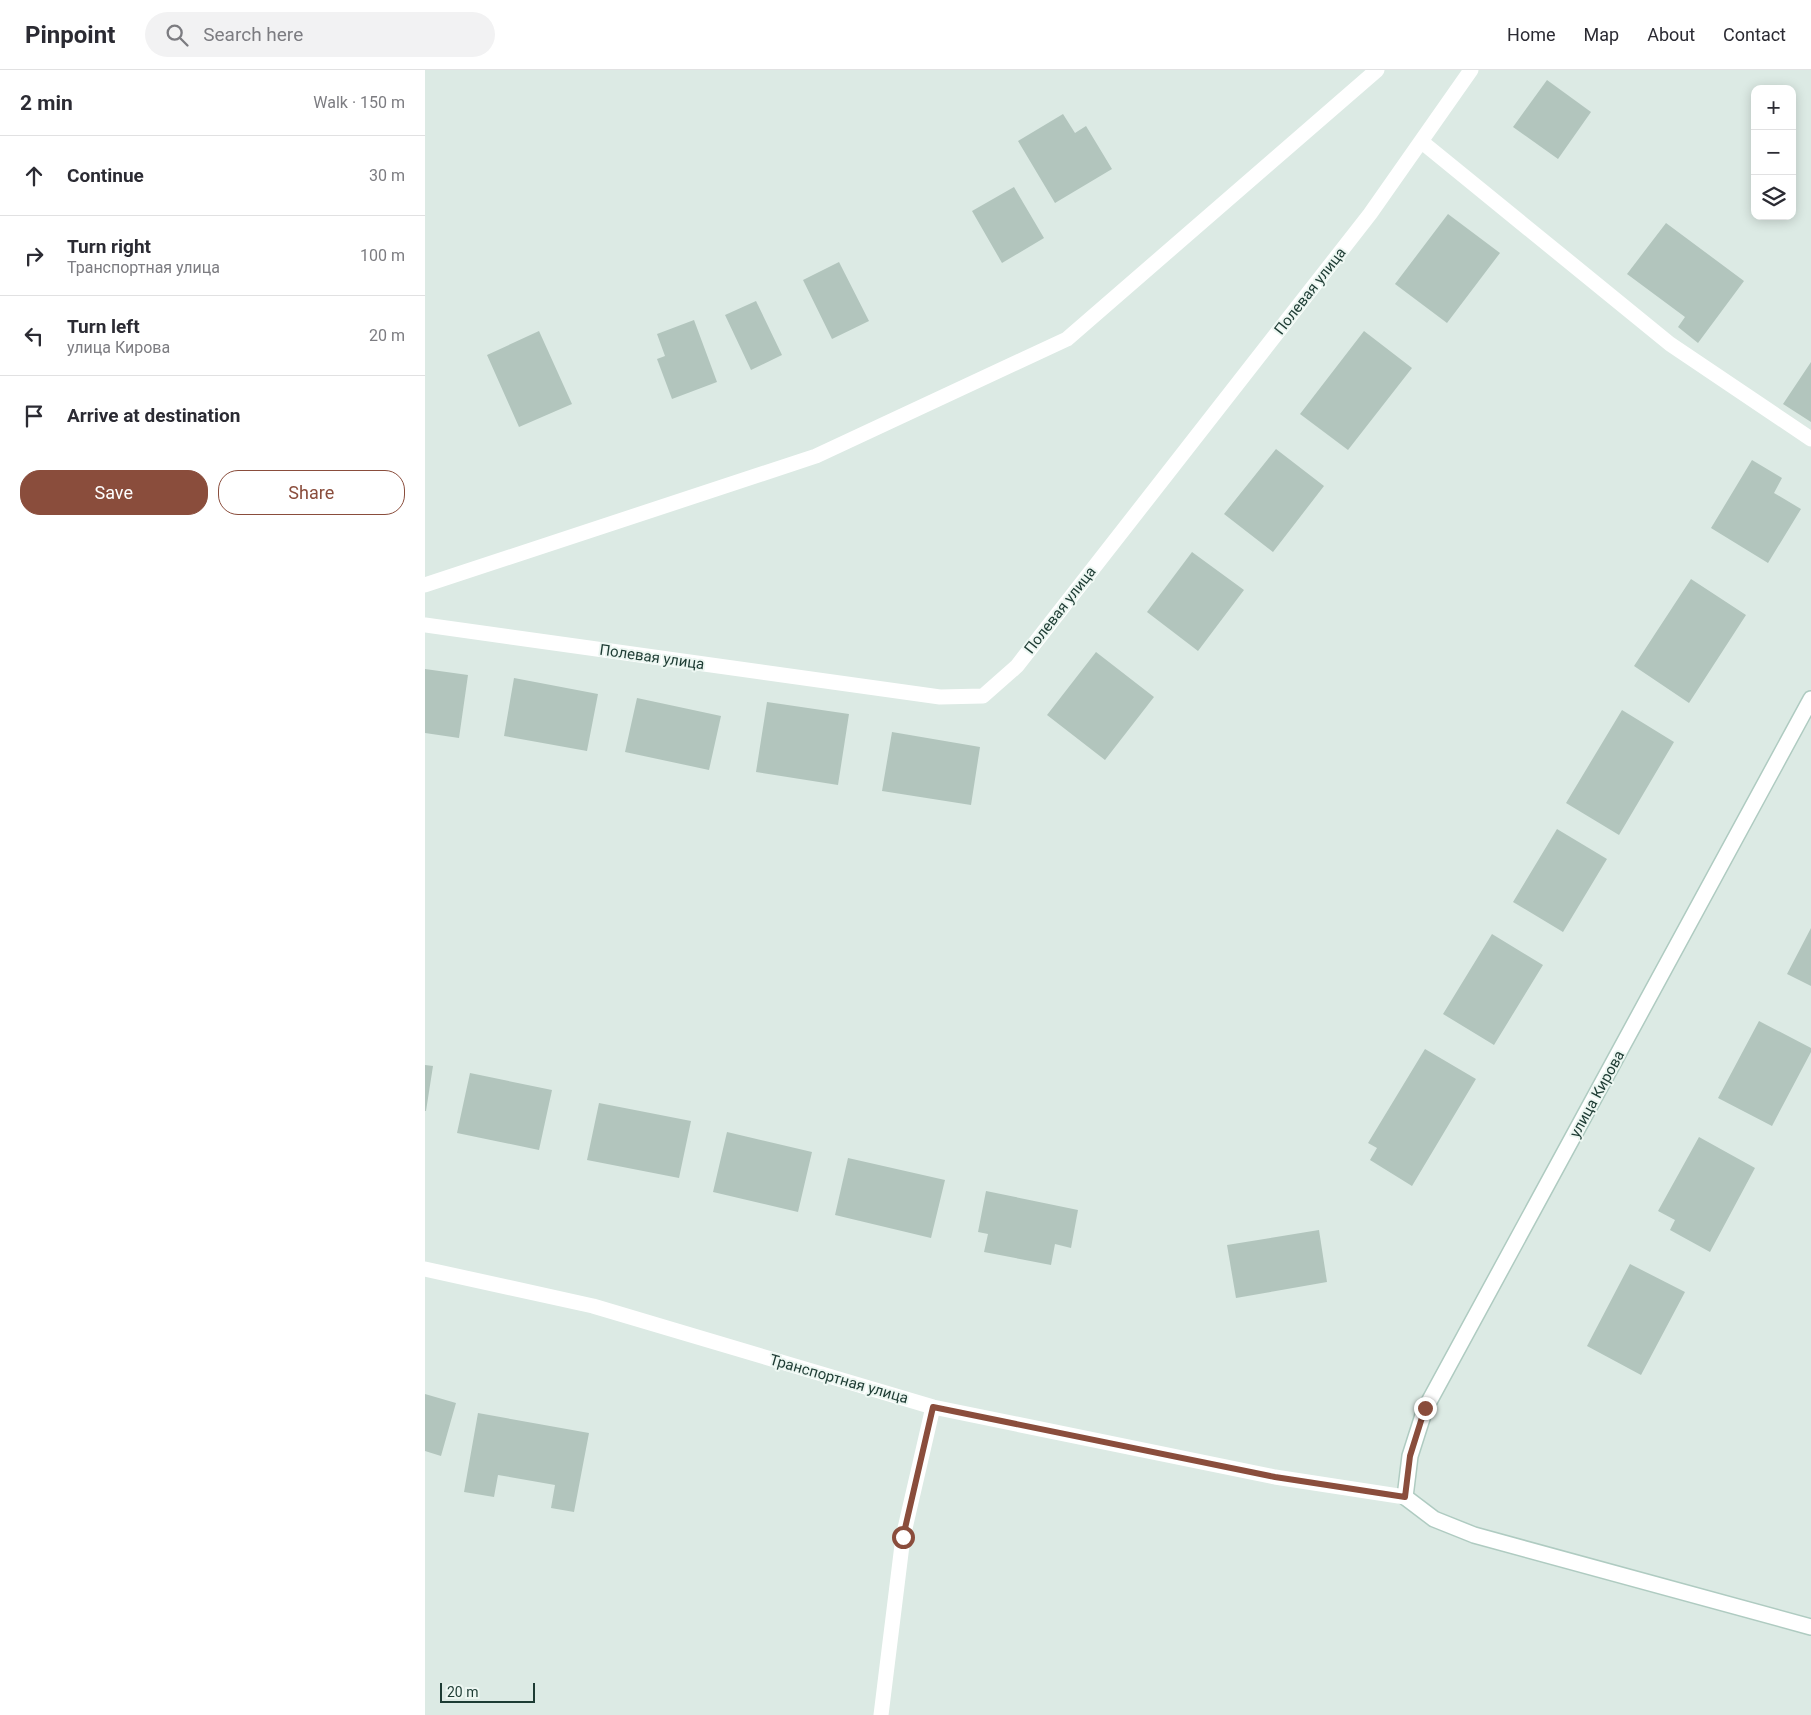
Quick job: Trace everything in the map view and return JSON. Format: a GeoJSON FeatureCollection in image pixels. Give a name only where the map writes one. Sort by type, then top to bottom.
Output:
{"type":"FeatureCollection","features":[{"type":"Feature","properties":{"kind":"street"},"geometry":{"type":"LineString","coordinates":[[425,584],[816,456],[1067,339],[1377,70]]}},
{"type":"Feature","properties":{"kind":"street","name":"Полевая улица"},"geometry":{"type":"LineString","coordinates":[[425,625],[940,696],[983,696],[1017,666],[1370,214],[1471,70]]}},
{"type":"Feature","properties":{"kind":"street"},"geometry":{"type":"LineString","coordinates":[[1422,142],[1670,344],[1811,439]]}},
{"type":"Feature","properties":{"kind":"street","name":"улица Кирова"},"geometry":{"type":"LineString","coordinates":[[1405,1497],[1410,1456],[1425,1408],[1811,699]]}},
{"type":"Feature","properties":{"kind":"street","name":"Транспортная улица"},"geometry":{"type":"LineString","coordinates":[[425,1269],[593,1306],[933,1407],[1275,1477],[1405,1497]]}},
{"type":"Feature","properties":{"kind":"street"},"geometry":{"type":"LineString","coordinates":[[881,1715],[903,1537],[933,1407]]}},
{"type":"Feature","properties":{"kind":"street"},"geometry":{"type":"LineString","coordinates":[[1405,1497],[1434,1519],[1474,1535],[1811,1627]]}},
{"type":"Feature","properties":{"kind":"building"},"geometry":{"type":"Polygon","coordinates":[[[1547,80],[1591,112],[1558,159],[1513,127],[1547,80]]]}},
{"type":"Feature","properties":{"kind":"building"},"geometry":{"type":"Polygon","coordinates":[[[1063,114],[1075,133],[1086,126],[1112,169],[1055,203],[1018,141],[1063,114]]]}},
{"type":"Feature","properties":{"kind":"building"},"geometry":{"type":"Polygon","coordinates":[[[1014,187],[1044,238],[1002,263],[972,211],[1014,187]]]}},
{"type":"Feature","properties":{"kind":"building"},"geometry":{"type":"Polygon","coordinates":[[[1448,214],[1500,253],[1447,323],[1395,284],[1448,214]]]}},
{"type":"Feature","properties":{"kind":"building"},"geometry":{"type":"Polygon","coordinates":[[[1666,223],[1744,281],[1698,343],[1678,327],[1685,317],[1627,274],[1666,223]]]}},
{"type":"Feature","properties":{"kind":"building"},"geometry":{"type":"Polygon","coordinates":[[[839,262],[869,321],[832,339],[803,280],[839,262]]]}},
{"type":"Feature","properties":{"kind":"building"},"geometry":{"type":"Polygon","coordinates":[[[756,301],[782,355],[751,370],[725,315],[756,301]]]}},
{"type":"Feature","properties":{"kind":"building"},"geometry":{"type":"Polygon","coordinates":[[[694,320],[717,382],[672,399],[657,359],[665,356],[657,334],[694,320]]]}},
{"type":"Feature","properties":{"kind":"building"},"geometry":{"type":"Polygon","coordinates":[[[539,331],[572,404],[519,427],[487,355],[539,331]]]}},
{"type":"Feature","properties":{"kind":"building"},"geometry":{"type":"Polygon","coordinates":[[[1364,331],[1412,368],[1348,450],[1300,414],[1364,331]]]}},
{"type":"Feature","properties":{"kind":"building"},"geometry":{"type":"Polygon","coordinates":[[[1811,362],[1811,422],[1783,404],[1811,362]]]}},
{"type":"Feature","properties":{"kind":"building"},"geometry":{"type":"Polygon","coordinates":[[[1276,449],[1324,486],[1273,552],[1224,514],[1276,449]]]}},
{"type":"Feature","properties":{"kind":"building"},"geometry":{"type":"Polygon","coordinates":[[[1752,460],[1782,478],[1774,493],[1801,509],[1768,563],[1711,528],[1752,460]]]}},
{"type":"Feature","properties":{"kind":"building"},"geometry":{"type":"Polygon","coordinates":[[[1192,552],[1244,590],[1198,651],[1147,612],[1192,552]]]}},
{"type":"Feature","properties":{"kind":"building"},"geometry":{"type":"Polygon","coordinates":[[[1691,579],[1746,615],[1689,703],[1634,666],[1691,579]]]}},
{"type":"Feature","properties":{"kind":"building"},"geometry":{"type":"Polygon","coordinates":[[[1096,652],[1154,697],[1105,760],[1047,715],[1096,652]]]}},
{"type":"Feature","properties":{"kind":"building"},"geometry":{"type":"Polygon","coordinates":[[[425,669],[468,675],[459,738],[425,733],[425,669]]]}},
{"type":"Feature","properties":{"kind":"building"},"geometry":{"type":"Polygon","coordinates":[[[514,678],[598,694],[587,751],[504,736],[514,678]]]}},
{"type":"Feature","properties":{"kind":"building"},"geometry":{"type":"Polygon","coordinates":[[[637,698],[721,716],[709,770],[625,752],[637,698]]]}},
{"type":"Feature","properties":{"kind":"building"},"geometry":{"type":"Polygon","coordinates":[[[767,702],[849,714],[838,785],[756,772],[767,702]]]}},
{"type":"Feature","properties":{"kind":"building"},"geometry":{"type":"Polygon","coordinates":[[[1622,710],[1674,742],[1619,835],[1566,803],[1622,710]]]}},
{"type":"Feature","properties":{"kind":"building"},"geometry":{"type":"Polygon","coordinates":[[[892,732],[980,747],[971,805],[882,791],[892,732]]]}},
{"type":"Feature","properties":{"kind":"building"},"geometry":{"type":"Polygon","coordinates":[[[1557,829],[1607,859],[1563,932],[1513,902],[1557,829]]]}},
{"type":"Feature","properties":{"kind":"building"},"geometry":{"type":"Polygon","coordinates":[[[1811,928],[1811,986],[1787,974],[1811,928]]]}},
{"type":"Feature","properties":{"kind":"building"},"geometry":{"type":"Polygon","coordinates":[[[1492,934],[1543,965],[1494,1045],[1443,1014],[1492,934]]]}},
{"type":"Feature","properties":{"kind":"building"},"geometry":{"type":"Polygon","coordinates":[[[1759,1021],[1811,1048],[1811,1052],[1772,1126],[1718,1098],[1759,1021]]]}},
{"type":"Feature","properties":{"kind":"building"},"geometry":{"type":"Polygon","coordinates":[[[1425,1049],[1476,1079],[1412,1186],[1370,1160],[1377,1148],[1368,1143],[1425,1049]]]}},
{"type":"Feature","properties":{"kind":"building"},"geometry":{"type":"Polygon","coordinates":[[[425,1065],[433,1066],[426,1111],[425,1111],[425,1065]]]}},
{"type":"Feature","properties":{"kind":"building"},"geometry":{"type":"Polygon","coordinates":[[[470,1073],[552,1090],[539,1150],[457,1133],[470,1073]]]}},
{"type":"Feature","properties":{"kind":"building"},"geometry":{"type":"Polygon","coordinates":[[[599,1103],[691,1121],[679,1178],[587,1160],[599,1103]]]}},
{"type":"Feature","properties":{"kind":"building"},"geometry":{"type":"Polygon","coordinates":[[[727,1132],[812,1152],[798,1212],[713,1192],[727,1132]]]}},
{"type":"Feature","properties":{"kind":"building"},"geometry":{"type":"Polygon","coordinates":[[[1699,1137],[1755,1168],[1710,1252],[1670,1230],[1675,1220],[1658,1211],[1699,1137]]]}},
{"type":"Feature","properties":{"kind":"building"},"geometry":{"type":"Polygon","coordinates":[[[848,1158],[945,1180],[931,1238],[835,1215],[848,1158]]]}},
{"type":"Feature","properties":{"kind":"building"},"geometry":{"type":"Polygon","coordinates":[[[986,1191],[1078,1210],[1071,1248],[1055,1244],[1051,1265],[984,1252],[988,1234],[978,1232],[986,1191]]]}},
{"type":"Feature","properties":{"kind":"building"},"geometry":{"type":"Polygon","coordinates":[[[1319,1230],[1327,1282],[1236,1298],[1227,1245],[1319,1230]]]}},
{"type":"Feature","properties":{"kind":"building"},"geometry":{"type":"Polygon","coordinates":[[[1630,1264],[1685,1292],[1641,1375],[1587,1346],[1630,1264]]]}},
{"type":"Feature","properties":{"kind":"building"},"geometry":{"type":"Polygon","coordinates":[[[425,1394],[456,1403],[441,1456],[425,1451],[425,1394]]]}},
{"type":"Feature","properties":{"kind":"building"},"geometry":{"type":"Polygon","coordinates":[[[478,1413],[589,1433],[574,1512],[551,1508],[555,1485],[498,1475],[494,1497],[464,1492],[478,1413]]]}},
{"type":"Feature","properties":{"kind":"route"},"geometry":{"type":"LineString","coordinates":[[903,1537],[933,1407],[1275,1477],[1405,1497],[1410,1456],[1425,1408]]}}]}
